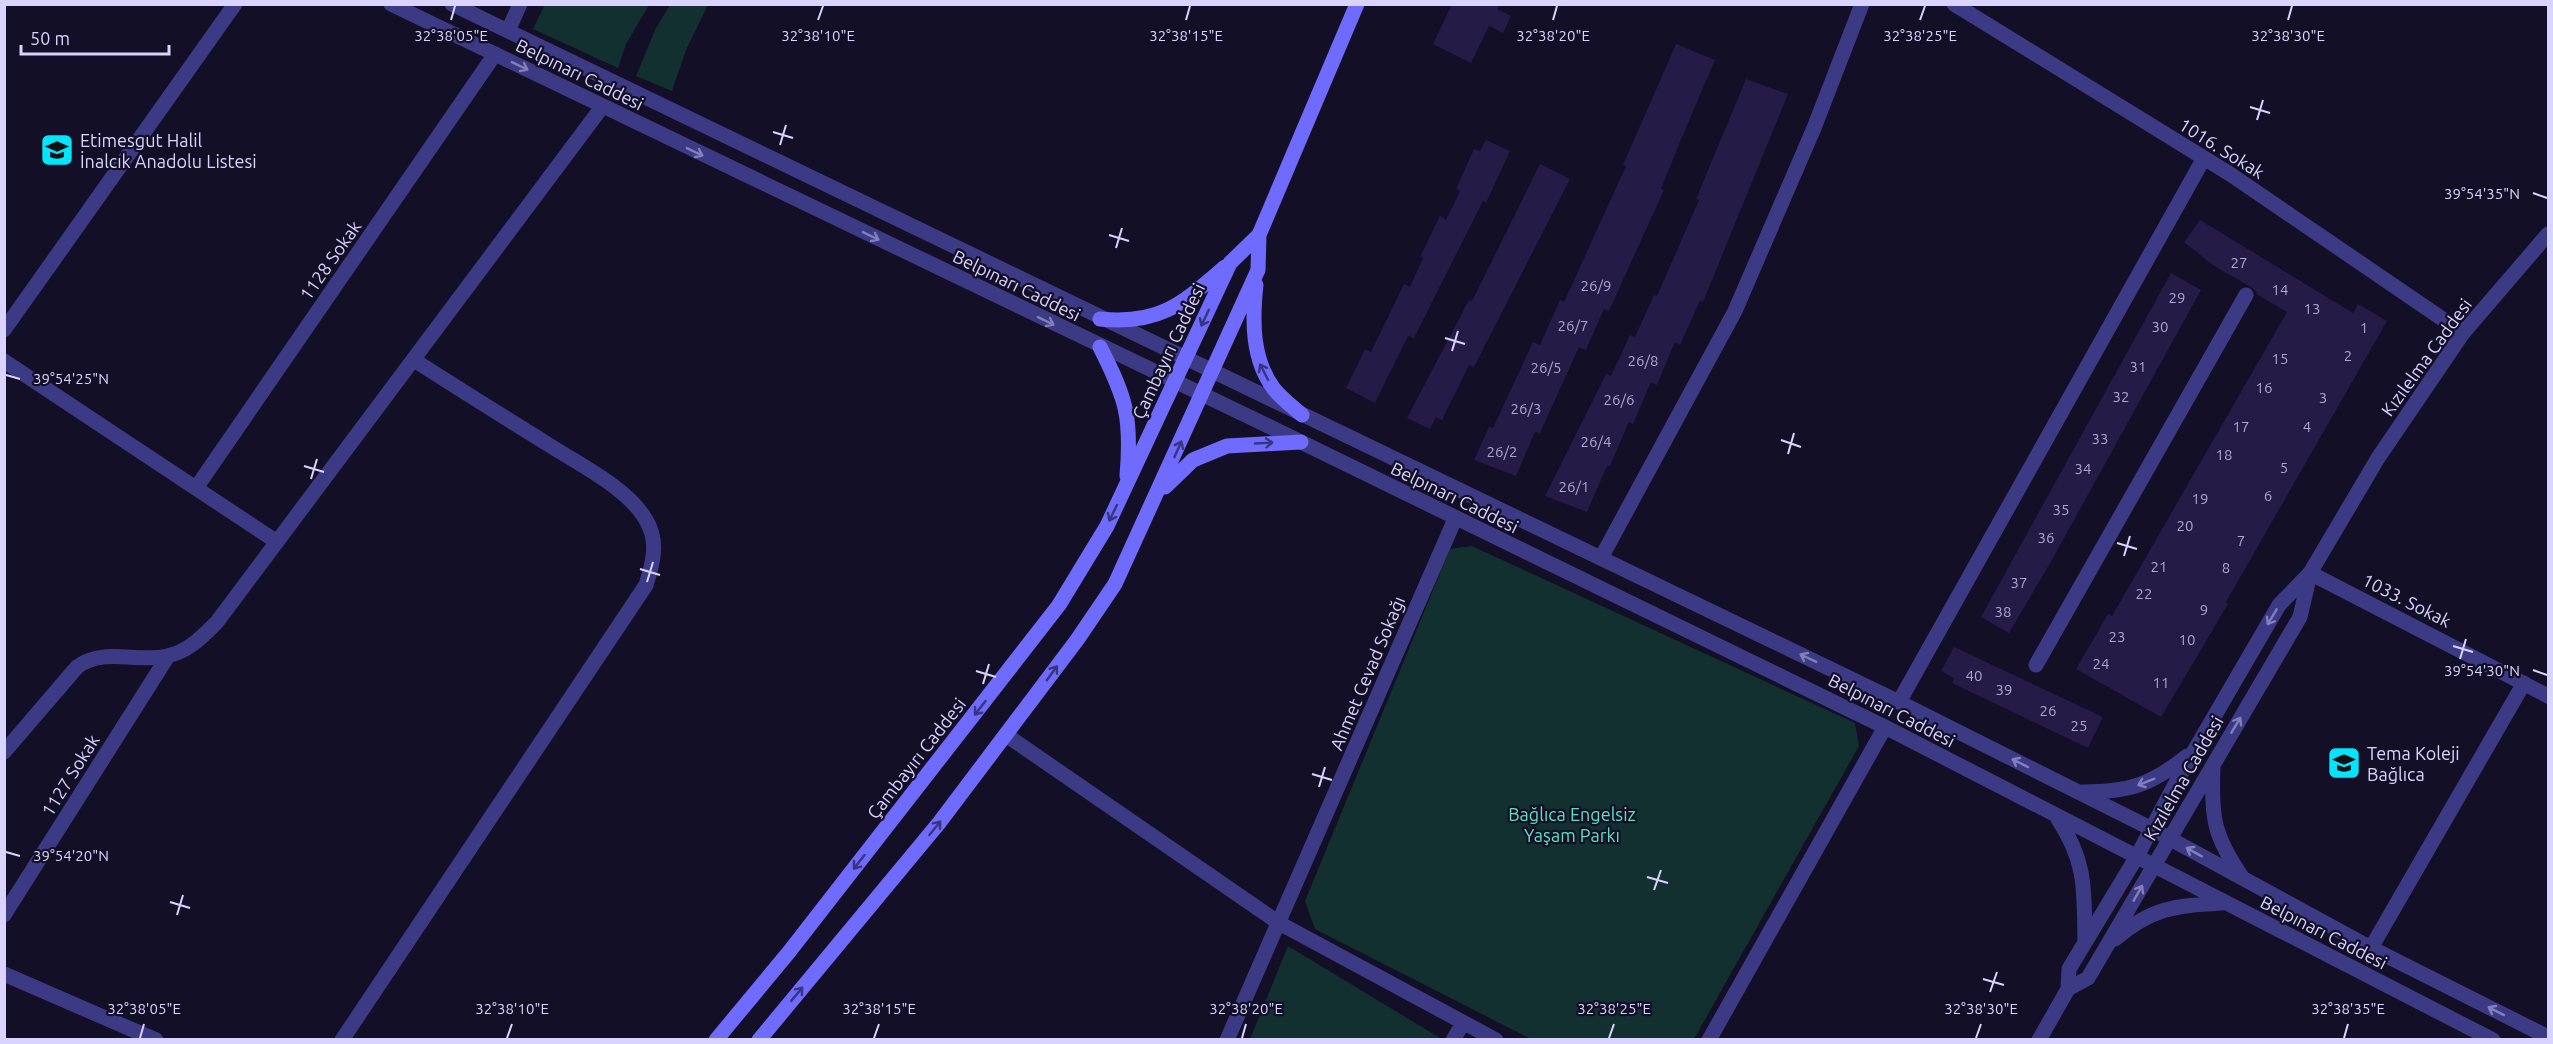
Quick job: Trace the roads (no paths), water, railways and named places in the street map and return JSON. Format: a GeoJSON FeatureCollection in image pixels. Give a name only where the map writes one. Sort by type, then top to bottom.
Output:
{"type":"FeatureCollection","features":[{"type":"Feature","properties":{"kind":"main road","name":"Çambayırı Caddesi"},"geometry":{"type":"LineString","coordinates":[[759,1040],[939,823],[1115,584],[1202,396],[1257,270],[1259,235],[1357,4]]}},
{"type":"Feature","properties":{"kind":"main road","name":"Çambayırı Caddesi"},"geometry":{"type":"LineString","coordinates":[[716,1040],[789,952],[1059,605],[1107,526],[1176,383],[1230,263],[1259,235]]}},
{"type":"Feature","properties":{"kind":"main road"},"geometry":{"type":"LineString","coordinates":[[1100,319],[1137,320],[1167,311],[1194,294],[1230,263]]}},
{"type":"Feature","properties":{"kind":"main road"},"geometry":{"type":"LineString","coordinates":[[1257,270],[1253,306],[1260,367],[1275,391],[1302,415]]}},
{"type":"Feature","properties":{"kind":"main road"},"geometry":{"type":"LineString","coordinates":[[1100,347],[1119,385],[1129,418],[1126,484]]}},
{"type":"Feature","properties":{"kind":"main road"},"geometry":{"type":"LineString","coordinates":[[1158,493],[1193,460],[1227,446],[1301,442]]}},
{"type":"Feature","properties":{"kind":"street"},"geometry":{"type":"LineString","coordinates":[[4,330],[235,4]]}},
{"type":"Feature","properties":{"kind":"street","name":"Belpınarı Caddesi"},"geometry":{"type":"LineString","coordinates":[[391,4],[1301,442],[1885,728],[2493,1040]]}},
{"type":"Feature","properties":{"kind":"street","name":"Belpınarı Caddesi"},"geometry":{"type":"LineString","coordinates":[[452,4],[1100,319],[1899,702],[2152,829],[2370,948],[2548,1037]]}},
{"type":"Feature","properties":{"kind":"street"},"geometry":{"type":"LineString","coordinates":[[508,31],[520,4]]}},
{"type":"Feature","properties":{"kind":"street"},"geometry":{"type":"LineString","coordinates":[[1601,558],[1735,311],[1814,128],[1862,4]]}},
{"type":"Feature","properties":{"kind":"street","name":"1016. Sokak"},"geometry":{"type":"LineString","coordinates":[[1954,4],[2204,158],[2463,333]]}},
{"type":"Feature","properties":{"kind":"street","name":"1128 Sokak"},"geometry":{"type":"LineString","coordinates":[[196,488],[495,54]]}},
{"type":"Feature","properties":{"kind":"street"},"geometry":{"type":"LineString","coordinates":[[4,753],[77,667],[88,658],[168,656],[196,643],[217,622],[602,106]]}},
{"type":"Feature","properties":{"kind":"street"},"geometry":{"type":"LineString","coordinates":[[1899,702],[2204,158]]}},
{"type":"Feature","properties":{"kind":"street","name":"Kızılelma Caddesi"},"geometry":{"type":"LineString","coordinates":[[2039,1040],[2068,989],[2069,969],[2136,858],[2194,751],[2279,605],[2310,573],[2378,458],[2463,333],[2548,234]]}},
{"type":"Feature","properties":{"kind":"street"},"geometry":{"type":"LineString","coordinates":[[2036,665],[2246,296]]}},
{"type":"Feature","properties":{"kind":"street"},"geometry":{"type":"LineString","coordinates":[[342,1040],[641,593],[653,563],[655,545],[647,520],[633,502],[586,468],[414,360]]}},
{"type":"Feature","properties":{"kind":"street"},"geometry":{"type":"LineString","coordinates":[[4,361],[277,542]]}},
{"type":"Feature","properties":{"kind":"street","name":"Ahmet Cevad Sokağı"},"geometry":{"type":"LineString","coordinates":[[1227,1040],[1455,519]]}},
{"type":"Feature","properties":{"kind":"street","name":"Kızılelma Caddesi"},"geometry":{"type":"LineString","coordinates":[[2068,989],[2088,978],[2300,617],[2310,573]]}},
{"type":"Feature","properties":{"kind":"street","name":"1033. Sokak"},"geometry":{"type":"LineString","coordinates":[[2310,573],[2548,696]]}},
{"type":"Feature","properties":{"kind":"street","name":"1127 Sokak"},"geometry":{"type":"LineString","coordinates":[[4,915],[168,656]]}},
{"type":"Feature","properties":{"kind":"street"},"geometry":{"type":"LineString","coordinates":[[2370,948],[2524,683]]}},
{"type":"Feature","properties":{"kind":"street"},"geometry":{"type":"LineString","coordinates":[[1709,1040],[1885,728]]}},
{"type":"Feature","properties":{"kind":"street"},"geometry":{"type":"LineString","coordinates":[[1006,735],[1279,923],[1496,1040]]}},
{"type":"Feature","properties":{"kind":"street"},"geometry":{"type":"LineString","coordinates":[[2078,792],[2106,792],[2144,785],[2168,771],[2194,751]]}},
{"type":"Feature","properties":{"kind":"street"},"geometry":{"type":"LineString","coordinates":[[2213,765],[2211,805],[2215,827],[2227,856],[2243,879]]}},
{"type":"Feature","properties":{"kind":"street"},"geometry":{"type":"LineString","coordinates":[[2056,817],[2078,853],[2084,887],[2085,942]]}},
{"type":"Feature","properties":{"kind":"street"},"geometry":{"type":"LineString","coordinates":[[2106,947],[2138,920],[2160,911],[2184,905],[2224,903]]}},
{"type":"Feature","properties":{"kind":"street"},"geometry":{"type":"LineString","coordinates":[[4,974],[156,1040]]}},
{"type":"Feature","properties":{"kind":"street"},"geometry":{"type":"LineString","coordinates":[[1454,1040],[1463,1023]]}},
{"type":"Feature","properties":{"kind":"place","name":"Etimesgut Halil İnalcık Anadolu Listesi"},"geometry":{"type":"Point","coordinates":[57,150]}},
{"type":"Feature","properties":{"kind":"place","name":"Tema Koleji Bağlıca"},"geometry":{"type":"Point","coordinates":[2344,763]}},
{"type":"Feature","properties":{"kind":"park label","name":"Bağlıca Engelsiz Yaşam Parkı"},"geometry":{"type":"Point","coordinates":[1572,824]}}]}
